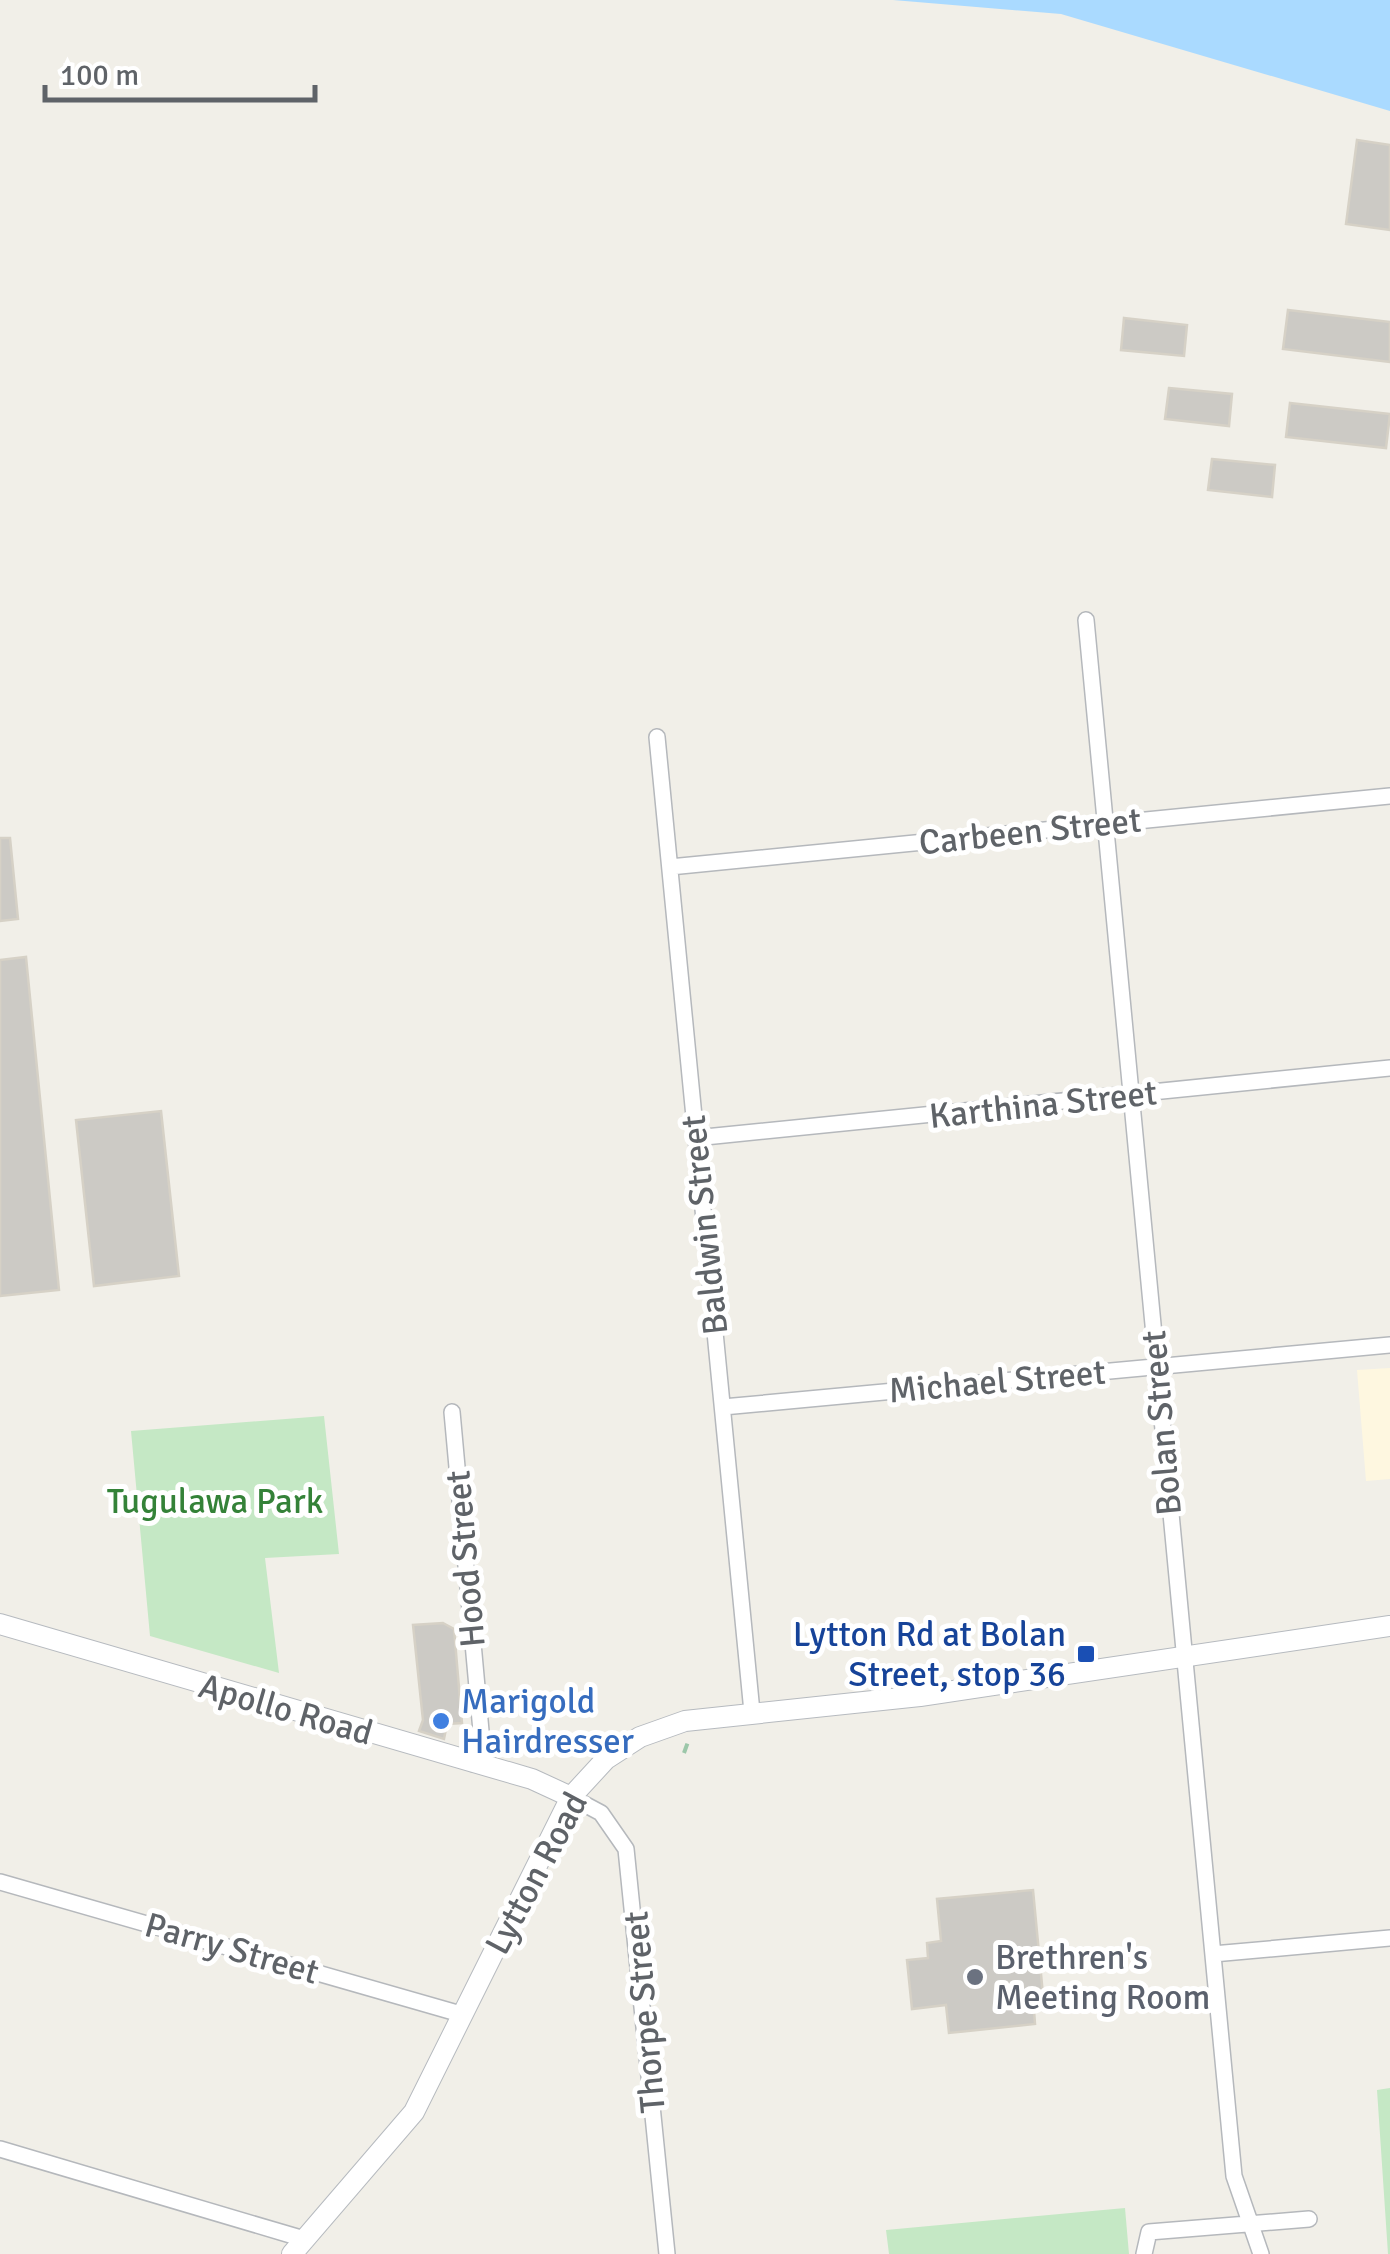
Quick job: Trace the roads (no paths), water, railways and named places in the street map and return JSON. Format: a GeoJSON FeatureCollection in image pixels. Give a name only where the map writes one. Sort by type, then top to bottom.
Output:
{"type":"FeatureCollection","features":[{"type":"Feature","properties":{"kind":"main road","name":"Apollo Road"},"geometry":{"type":"LineString","coordinates":[[0,1624],[532,1778],[571,1796]]}},
{"type":"Feature","properties":{"kind":"main road","name":"Lytton Road"},"geometry":{"type":"LineString","coordinates":[[298,2246],[414,2112],[571,1796],[606,1759],[640,1738],[685,1722],[920,1696],[1390,1626]]}},
{"type":"Feature","properties":{"kind":"street","name":"Bolan Street"},"geometry":{"type":"LineString","coordinates":[[1086,620],[1234,2176],[1261,2254]]}},
{"type":"Feature","properties":{"kind":"street","name":"Baldwin Street"},"geometry":{"type":"LineString","coordinates":[[656,738],[752,1712]]}},
{"type":"Feature","properties":{"kind":"street","name":"Carbeen Street"},"geometry":{"type":"LineString","coordinates":[[670,867],[1390,796]]}},
{"type":"Feature","properties":{"kind":"street","name":"Karthina Street"},"geometry":{"type":"LineString","coordinates":[[695,1138],[1390,1068]]}},
{"type":"Feature","properties":{"kind":"street","name":"Michael Street"},"geometry":{"type":"LineString","coordinates":[[724,1407],[1390,1345]]}},
{"type":"Feature","properties":{"kind":"street","name":"Hood Street"},"geometry":{"type":"LineString","coordinates":[[452,1412],[480,1731],[474,1764]]}},
{"type":"Feature","properties":{"kind":"street","name":"Thorpe Street"},"geometry":{"type":"LineString","coordinates":[[571,1796],[601,1814],[626,1849],[667,2254]]}},
{"type":"Feature","properties":{"kind":"street","name":"Parry Street"},"geometry":{"type":"LineString","coordinates":[[0,1882],[464,2015]]}},
{"type":"Feature","properties":{"kind":"street"},"geometry":{"type":"LineString","coordinates":[[1213,1954],[1390,1938]]}},
{"type":"Feature","properties":{"kind":"street"},"geometry":{"type":"LineString","coordinates":[[0,2149],[298,2246]]}},
{"type":"Feature","properties":{"kind":"street"},"geometry":{"type":"LineString","coordinates":[[1144,2254],[1150,2232],[1309,2219]]}},
{"type":"Feature","properties":{"kind":"water"},"geometry":{"type":"Polygon","coordinates":[[[893,0],[1390,0],[1390,111],[1061,14],[893,0]]]}},
{"type":"Feature","properties":{"kind":"place","name":"Lytton Rd at Bolan Street, stop 36"},"geometry":{"type":"Point","coordinates":[1086,1654]}},
{"type":"Feature","properties":{"kind":"place","name":"Marigold Hairdresser"},"geometry":{"type":"Point","coordinates":[441,1721]}},
{"type":"Feature","properties":{"kind":"place","name":"Brethren's Meeting Room"},"geometry":{"type":"Point","coordinates":[975,1977]}},
{"type":"Feature","properties":{"kind":"park label","name":"Tugulawa Park"},"geometry":{"type":"Point","coordinates":[215,1501]}}]}
